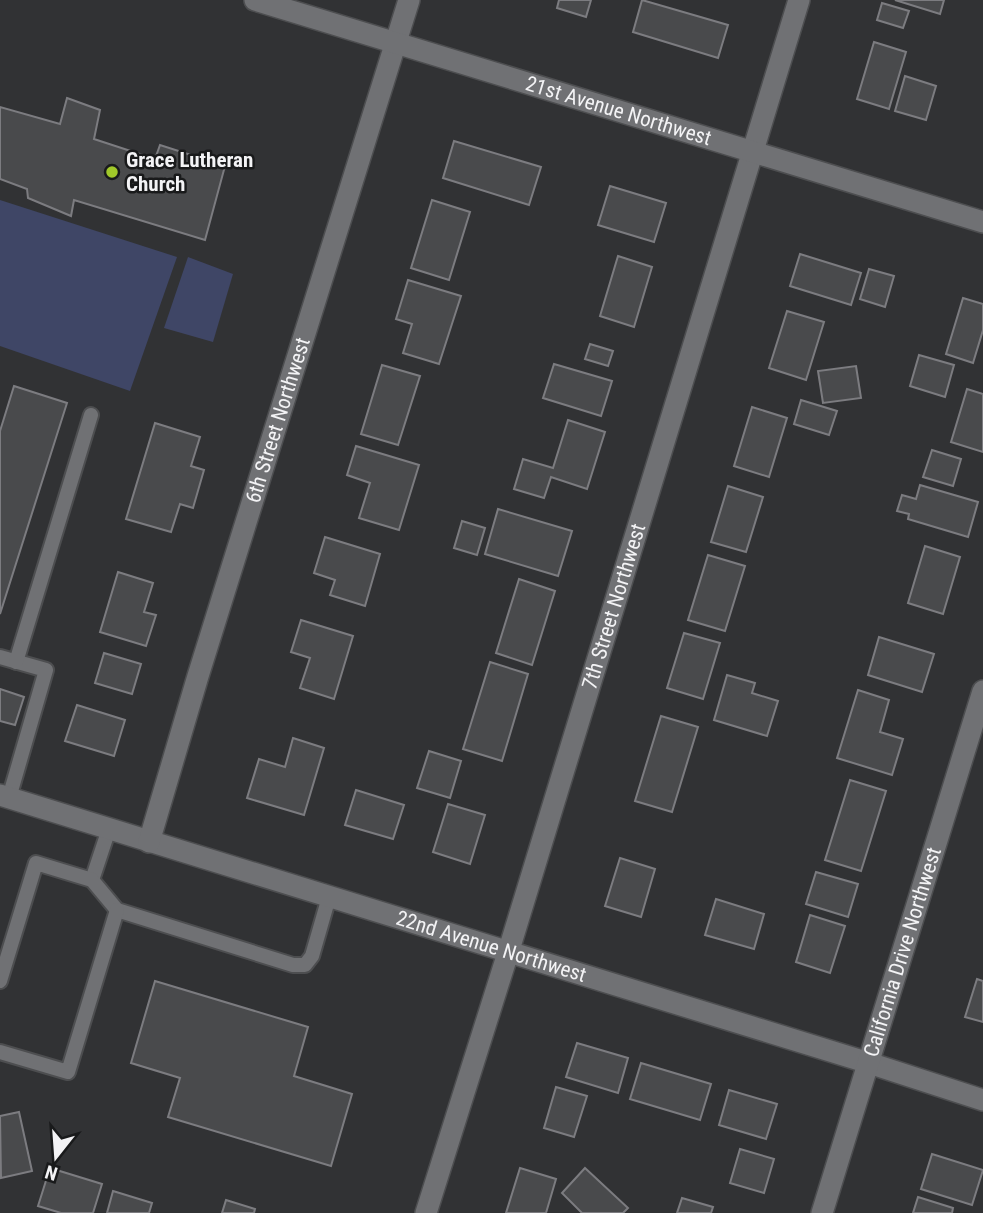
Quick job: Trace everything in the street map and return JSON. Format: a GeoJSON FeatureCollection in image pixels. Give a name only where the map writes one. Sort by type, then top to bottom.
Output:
{"type":"FeatureCollection","features":[{"type":"Feature","properties":{"kind":"street","name":"21st Avenue Northwest"},"geometry":{"type":"LineString","coordinates":[[255,0],[983,222]]}},
{"type":"Feature","properties":{"kind":"street","name":"6th Street Northwest"},"geometry":{"type":"LineString","coordinates":[[149,842],[198,676],[409,0]]}},
{"type":"Feature","properties":{"kind":"street","name":"7th Street Northwest"},"geometry":{"type":"LineString","coordinates":[[426,1213],[799,0]]}},
{"type":"Feature","properties":{"kind":"street","name":"California Drive Northwest"},"geometry":{"type":"LineString","coordinates":[[822,1213],[983,691]]}},
{"type":"Feature","properties":{"kind":"street","name":"22nd Avenue Northwest"},"geometry":{"type":"LineString","coordinates":[[4,797],[983,1100]]}},
{"type":"Feature","properties":{"kind":"lane"},"geometry":{"type":"LineString","coordinates":[[16,662],[91,415]]}},
{"type":"Feature","properties":{"kind":"lane"},"geometry":{"type":"LineString","coordinates":[[0,657],[46,670],[4,797]]}},
{"type":"Feature","properties":{"kind":"lane"},"geometry":{"type":"LineString","coordinates":[[92,880],[109,830]]}},
{"type":"Feature","properties":{"kind":"lane"},"geometry":{"type":"LineString","coordinates":[[0,981],[36,863],[92,880],[117,910],[293,965],[305,965],[312,956],[329,897]]}},
{"type":"Feature","properties":{"kind":"lane"},"geometry":{"type":"LineString","coordinates":[[0,1052],[68,1072],[117,910]]}},
{"type":"Feature","properties":{"kind":"shaded area"},"geometry":{"type":"Polygon","coordinates":[[[0,200],[177,257],[130,391],[0,346],[0,200]]]}},
{"type":"Feature","properties":{"kind":"shaded area"},"geometry":{"type":"Polygon","coordinates":[[[188,257],[233,274],[213,342],[164,328],[188,257]]]}},
{"type":"Feature","properties":{"kind":"building"},"geometry":{"type":"Polygon","coordinates":[[[559,0],[591,0],[586,17],[557,8],[559,0]]]}},
{"type":"Feature","properties":{"kind":"building"},"geometry":{"type":"Polygon","coordinates":[[[642,0],[728,25],[718,58],[633,32],[642,0]]]}},
{"type":"Feature","properties":{"kind":"building"},"geometry":{"type":"Polygon","coordinates":[[[895,0],[944,0],[940,14],[895,0]]]}},
{"type":"Feature","properties":{"kind":"building"},"geometry":{"type":"Polygon","coordinates":[[[882,3],[909,11],[903,28],[877,20],[882,3]]]}},
{"type":"Feature","properties":{"kind":"building"},"geometry":{"type":"Polygon","coordinates":[[[874,42],[906,52],[889,109],[857,99],[874,42]]]}},
{"type":"Feature","properties":{"kind":"building"},"geometry":{"type":"Polygon","coordinates":[[[905,76],[936,86],[926,120],[895,111],[905,76]]]}},
{"type":"Feature","properties":{"kind":"building","name":"Grace Lutheran Church"},"geometry":{"type":"Polygon","coordinates":[[[67,98],[100,110],[94,139],[155,159],[160,145],[225,166],[205,240],[74,200],[71,216],[28,198],[27,189],[0,179],[0,107],[60,124],[67,98]]]}},
{"type":"Feature","properties":{"kind":"building"},"geometry":{"type":"Polygon","coordinates":[[[454,141],[541,167],[529,205],[443,178],[454,141]]]}},
{"type":"Feature","properties":{"kind":"building"},"geometry":{"type":"Polygon","coordinates":[[[610,186],[666,203],[654,242],[598,225],[610,186]]]}},
{"type":"Feature","properties":{"kind":"building"},"geometry":{"type":"Polygon","coordinates":[[[432,200],[470,212],[449,280],[411,268],[432,200]]]}},
{"type":"Feature","properties":{"kind":"building"},"geometry":{"type":"Polygon","coordinates":[[[800,254],[861,273],[851,305],[790,286],[800,254]]]}},
{"type":"Feature","properties":{"kind":"building"},"geometry":{"type":"Polygon","coordinates":[[[618,256],[652,267],[634,327],[600,316],[618,256]]]}},
{"type":"Feature","properties":{"kind":"building"},"geometry":{"type":"Polygon","coordinates":[[[869,269],[894,276],[885,307],[860,299],[869,269]]]}},
{"type":"Feature","properties":{"kind":"building"},"geometry":{"type":"Polygon","coordinates":[[[408,280],[461,296],[439,364],[403,353],[412,324],[396,319],[408,280]]]}},
{"type":"Feature","properties":{"kind":"building"},"geometry":{"type":"Polygon","coordinates":[[[963,298],[983,304],[983,330],[973,363],[946,354],[963,298]]]}},
{"type":"Feature","properties":{"kind":"building"},"geometry":{"type":"Polygon","coordinates":[[[787,311],[824,322],[806,380],[769,368],[787,311]]]}},
{"type":"Feature","properties":{"kind":"building"},"geometry":{"type":"Polygon","coordinates":[[[590,344],[613,351],[608,366],[585,359],[590,344]]]}},
{"type":"Feature","properties":{"kind":"building"},"geometry":{"type":"Polygon","coordinates":[[[919,355],[954,365],[945,397],[910,386],[919,355]]]}},
{"type":"Feature","properties":{"kind":"building"},"geometry":{"type":"Polygon","coordinates":[[[554,364],[612,381],[601,416],[543,398],[554,364]]]}},
{"type":"Feature","properties":{"kind":"building"},"geometry":{"type":"Polygon","coordinates":[[[382,365],[420,376],[398,445],[361,434],[382,365]]]}},
{"type":"Feature","properties":{"kind":"building"},"geometry":{"type":"Polygon","coordinates":[[[856,366],[861,398],[823,403],[818,371],[856,366]]]}},
{"type":"Feature","properties":{"kind":"building"},"geometry":{"type":"Polygon","coordinates":[[[14,386],[67,403],[0,614],[0,431],[14,386]]]}},
{"type":"Feature","properties":{"kind":"building"},"geometry":{"type":"Polygon","coordinates":[[[967,389],[983,394],[983,452],[951,442],[967,389]]]}},
{"type":"Feature","properties":{"kind":"building"},"geometry":{"type":"Polygon","coordinates":[[[801,400],[837,411],[829,435],[794,424],[801,400]]]}},
{"type":"Feature","properties":{"kind":"building"},"geometry":{"type":"Polygon","coordinates":[[[752,407],[787,418],[769,477],[734,466],[752,407]]]}},
{"type":"Feature","properties":{"kind":"building"},"geometry":{"type":"Polygon","coordinates":[[[568,420],[605,432],[587,489],[551,477],[544,498],[514,489],[523,459],[553,468],[568,420]]]}},
{"type":"Feature","properties":{"kind":"building"},"geometry":{"type":"Polygon","coordinates":[[[155,423],[200,437],[191,466],[204,470],[193,508],[180,504],[171,532],[126,519],[155,423]]]}},
{"type":"Feature","properties":{"kind":"building"},"geometry":{"type":"Polygon","coordinates":[[[356,446],[419,465],[399,530],[359,518],[370,483],[347,475],[356,446]]]}},
{"type":"Feature","properties":{"kind":"building"},"geometry":{"type":"Polygon","coordinates":[[[932,450],[961,459],[953,486],[923,477],[932,450]]]}},
{"type":"Feature","properties":{"kind":"building"},"geometry":{"type":"Polygon","coordinates":[[[920,485],[978,502],[968,537],[908,519],[909,514],[897,511],[902,495],[916,499],[920,485]]]}},
{"type":"Feature","properties":{"kind":"building"},"geometry":{"type":"Polygon","coordinates":[[[728,486],[763,497],[746,552],[711,542],[728,486]]]}},
{"type":"Feature","properties":{"kind":"building"},"geometry":{"type":"Polygon","coordinates":[[[498,509],[572,531],[558,576],[485,554],[498,509]]]}},
{"type":"Feature","properties":{"kind":"building"},"geometry":{"type":"Polygon","coordinates":[[[462,521],[485,528],[477,555],[454,548],[462,521]]]}},
{"type":"Feature","properties":{"kind":"building"},"geometry":{"type":"Polygon","coordinates":[[[325,537],[380,554],[365,606],[330,595],[335,580],[314,573],[325,537]]]}},
{"type":"Feature","properties":{"kind":"building"},"geometry":{"type":"Polygon","coordinates":[[[925,546],[960,557],[943,614],[908,603],[925,546]]]}},
{"type":"Feature","properties":{"kind":"building"},"geometry":{"type":"Polygon","coordinates":[[[708,555],[745,566],[725,631],[688,620],[708,555]]]}},
{"type":"Feature","properties":{"kind":"building"},"geometry":{"type":"Polygon","coordinates":[[[118,572],[153,583],[144,612],[156,615],[146,646],[100,632],[118,572]]]}},
{"type":"Feature","properties":{"kind":"building"},"geometry":{"type":"Polygon","coordinates":[[[519,579],[555,591],[532,665],[496,653],[519,579]]]}},
{"type":"Feature","properties":{"kind":"building"},"geometry":{"type":"Polygon","coordinates":[[[301,620],[353,636],[334,699],[300,688],[310,658],[291,652],[301,620]]]}},
{"type":"Feature","properties":{"kind":"building"},"geometry":{"type":"Polygon","coordinates":[[[684,633],[720,643],[703,699],[667,688],[684,633]]]}},
{"type":"Feature","properties":{"kind":"building"},"geometry":{"type":"Polygon","coordinates":[[[879,637],[934,654],[922,692],[868,675],[879,637]]]}},
{"type":"Feature","properties":{"kind":"building"},"geometry":{"type":"Polygon","coordinates":[[[104,653],[141,664],[132,694],[95,683],[104,653]]]}},
{"type":"Feature","properties":{"kind":"building"},"geometry":{"type":"Polygon","coordinates":[[[490,662],[528,674],[502,761],[463,749],[490,662]]]}},
{"type":"Feature","properties":{"kind":"building"},"geometry":{"type":"Polygon","coordinates":[[[727,675],[755,683],[752,693],[778,701],[767,736],[714,720],[727,675]]]}},
{"type":"Feature","properties":{"kind":"building"},"geometry":{"type":"Polygon","coordinates":[[[0,689],[24,697],[15,725],[0,721],[0,689]]]}},
{"type":"Feature","properties":{"kind":"building"},"geometry":{"type":"Polygon","coordinates":[[[858,690],[889,700],[880,732],[903,739],[892,775],[837,758],[858,690]]]}},
{"type":"Feature","properties":{"kind":"building"},"geometry":{"type":"Polygon","coordinates":[[[77,705],[125,720],[114,756],[65,741],[77,705]]]}},
{"type":"Feature","properties":{"kind":"building"},"geometry":{"type":"Polygon","coordinates":[[[661,716],[698,727],[672,812],[635,801],[661,716]]]}},
{"type":"Feature","properties":{"kind":"building"},"geometry":{"type":"Polygon","coordinates":[[[293,738],[324,748],[304,815],[247,798],[259,759],[285,767],[293,738]]]}},
{"type":"Feature","properties":{"kind":"building"},"geometry":{"type":"Polygon","coordinates":[[[429,751],[461,761],[450,798],[417,788],[429,751]]]}},
{"type":"Feature","properties":{"kind":"building"},"geometry":{"type":"Polygon","coordinates":[[[850,780],[886,791],[861,871],[825,860],[850,780]]]}},
{"type":"Feature","properties":{"kind":"building"},"geometry":{"type":"Polygon","coordinates":[[[356,790],[404,805],[393,839],[345,825],[356,790]]]}},
{"type":"Feature","properties":{"kind":"building"},"geometry":{"type":"Polygon","coordinates":[[[448,804],[485,815],[470,864],[433,852],[448,804]]]}},
{"type":"Feature","properties":{"kind":"building"},"geometry":{"type":"Polygon","coordinates":[[[620,858],[655,869],[641,917],[605,906],[620,858]]]}},
{"type":"Feature","properties":{"kind":"building"},"geometry":{"type":"Polygon","coordinates":[[[816,872],[858,884],[848,917],[806,904],[816,872]]]}},
{"type":"Feature","properties":{"kind":"building"},"geometry":{"type":"Polygon","coordinates":[[[716,899],[764,914],[754,949],[705,935],[716,899]]]}},
{"type":"Feature","properties":{"kind":"building"},"geometry":{"type":"Polygon","coordinates":[[[810,915],[845,926],[830,973],[796,962],[810,915]]]}},
{"type":"Feature","properties":{"kind":"building"},"geometry":{"type":"Polygon","coordinates":[[[977,979],[983,981],[983,1022],[965,1017],[977,979]]]}},
{"type":"Feature","properties":{"kind":"building"},"geometry":{"type":"Polygon","coordinates":[[[155,981],[308,1027],[294,1076],[352,1094],[331,1166],[168,1117],[180,1078],[131,1063],[155,981]]]}},
{"type":"Feature","properties":{"kind":"building"},"geometry":{"type":"Polygon","coordinates":[[[577,1043],[628,1058],[618,1093],[566,1077],[577,1043]]]}},
{"type":"Feature","properties":{"kind":"building"},"geometry":{"type":"Polygon","coordinates":[[[641,1063],[711,1084],[700,1120],[630,1099],[641,1063]]]}},
{"type":"Feature","properties":{"kind":"building"},"geometry":{"type":"Polygon","coordinates":[[[556,1087],[587,1096],[574,1137],[544,1128],[556,1087]]]}},
{"type":"Feature","properties":{"kind":"building"},"geometry":{"type":"Polygon","coordinates":[[[729,1090],[777,1104],[766,1139],[719,1125],[729,1090]]]}},
{"type":"Feature","properties":{"kind":"building"},"geometry":{"type":"Polygon","coordinates":[[[19,1112],[32,1171],[1,1178],[0,1116],[19,1112]]]}},
{"type":"Feature","properties":{"kind":"building"},"geometry":{"type":"Polygon","coordinates":[[[740,1149],[774,1159],[764,1193],[730,1183],[740,1149]]]}},
{"type":"Feature","properties":{"kind":"building"},"geometry":{"type":"Polygon","coordinates":[[[932,1154],[983,1170],[972,1205],[921,1189],[932,1154]]]}},
{"type":"Feature","properties":{"kind":"building"},"geometry":{"type":"Polygon","coordinates":[[[50,1168],[102,1184],[93,1213],[61,1213],[38,1206],[50,1168]]]}},
{"type":"Feature","properties":{"kind":"building"},"geometry":{"type":"Polygon","coordinates":[[[520,1168],[556,1179],[546,1213],[506,1213],[520,1168]]]}},
{"type":"Feature","properties":{"kind":"building"},"geometry":{"type":"Polygon","coordinates":[[[585,1168],[628,1208],[623,1213],[582,1213],[562,1193],[585,1168]]]}},
{"type":"Feature","properties":{"kind":"building"},"geometry":{"type":"Polygon","coordinates":[[[113,1191],[152,1203],[149,1213],[107,1213],[113,1191]]]}},
{"type":"Feature","properties":{"kind":"building"},"geometry":{"type":"Polygon","coordinates":[[[918,1197],[953,1208],[952,1213],[913,1213],[918,1197]]]}},
{"type":"Feature","properties":{"kind":"building"},"geometry":{"type":"Polygon","coordinates":[[[682,1198],[713,1207],[711,1213],[677,1213],[682,1198]]]}},
{"type":"Feature","properties":{"kind":"building"},"geometry":{"type":"Polygon","coordinates":[[[226,1200],[255,1209],[254,1213],[222,1213],[226,1200]]]}},
{"type":"Feature","properties":{"kind":"place","name":"Grace Lutheran Church"},"geometry":{"type":"Point","coordinates":[112,172]}}]}
